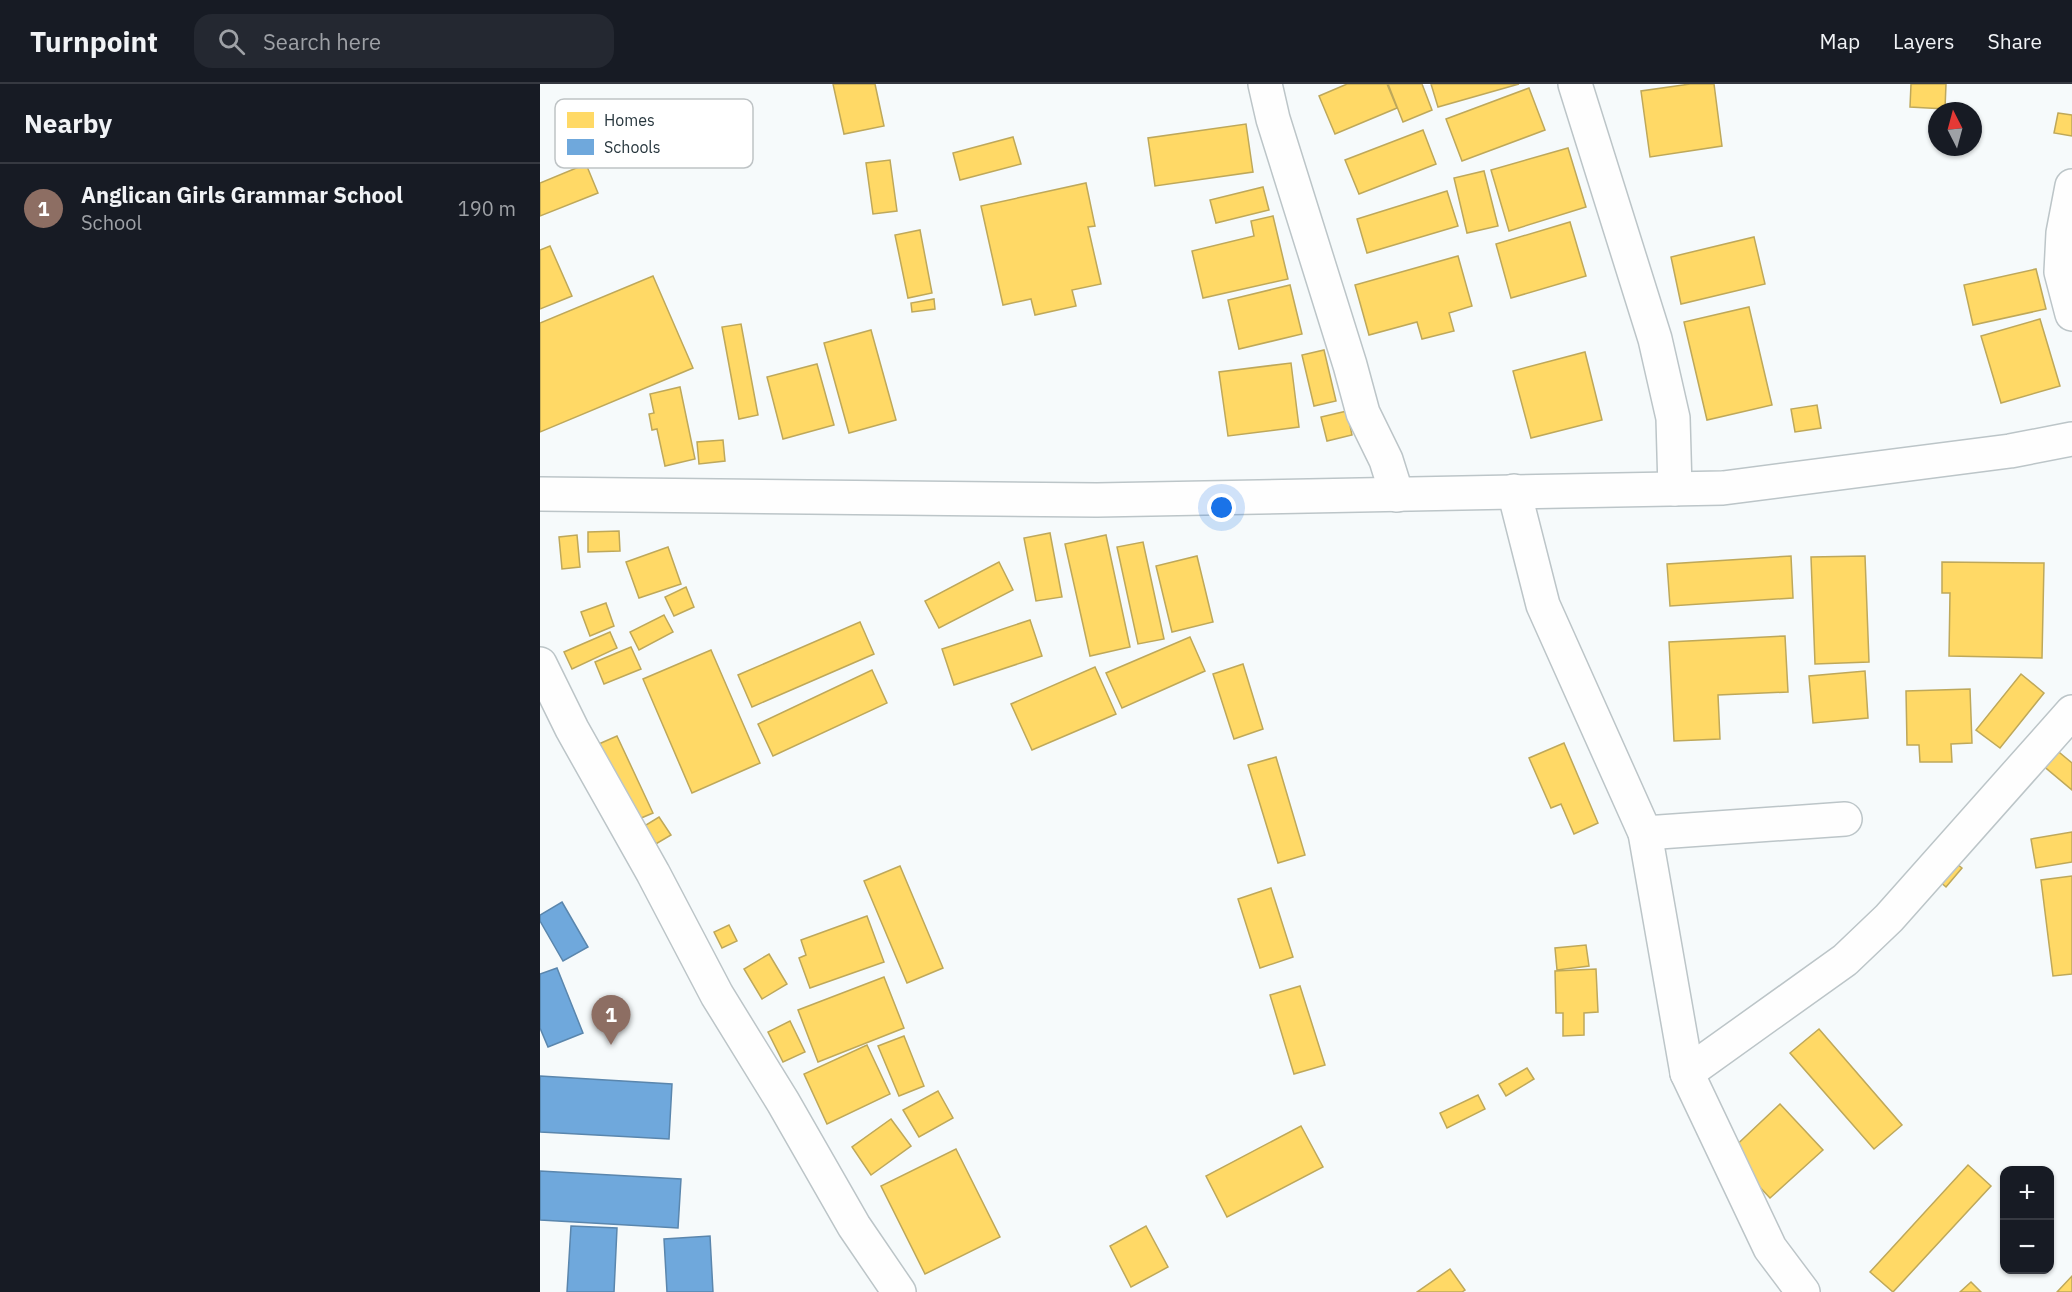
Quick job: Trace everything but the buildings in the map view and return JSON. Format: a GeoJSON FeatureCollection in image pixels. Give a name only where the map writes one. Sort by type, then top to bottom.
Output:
{"type":"FeatureCollection","features":[{"type":"Feature","properties":{"kind":"street"},"geometry":{"type":"LineString","coordinates":[[1265,84],[1272,118],[1363,413],[1386,460],[1397,495]]}},
{"type":"Feature","properties":{"kind":"street"},"geometry":{"type":"LineString","coordinates":[[1575,84],[1655,339],[1673,418],[1675,489]]}},
{"type":"Feature","properties":{"kind":"street"},"geometry":{"type":"LineString","coordinates":[[2072,186],[2063,233],[2061,272],[2072,314]]}},
{"type":"Feature","properties":{"kind":"street"},"geometry":{"type":"LineString","coordinates":[[540,494],[1097,500],[1723,488],[2010,451],[2072,439]]}},
{"type":"Feature","properties":{"kind":"street"},"geometry":{"type":"LineString","coordinates":[[1514,491],[1543,604],[1645,833],[1687,1073],[1770,1248],[1803,1292]]}},
{"type":"Feature","properties":{"kind":"street"},"geometry":{"type":"LineString","coordinates":[[540,664],[572,729],[717,994],[783,1102],[854,1226],[898,1292]]}},
{"type":"Feature","properties":{"kind":"street"},"geometry":{"type":"LineString","coordinates":[[1687,1073],[1845,960],[1888,918],[2072,712]]}},
{"type":"Feature","properties":{"kind":"street"},"geometry":{"type":"LineString","coordinates":[[1645,833],[1845,819]]}},
{"type":"Feature","properties":{"kind":"place","name":"Anglican Girls Grammar School"},"geometry":{"type":"Point","coordinates":[611,1045]}}]}
